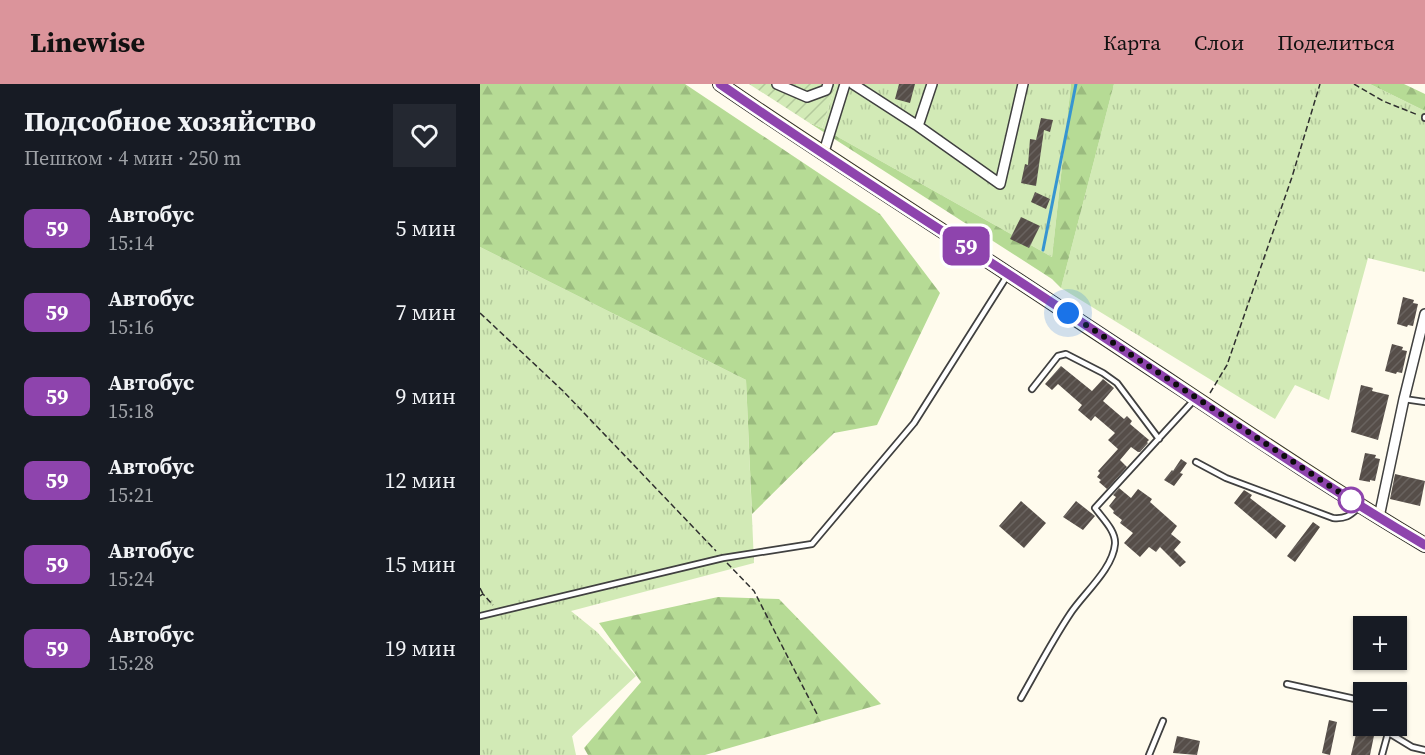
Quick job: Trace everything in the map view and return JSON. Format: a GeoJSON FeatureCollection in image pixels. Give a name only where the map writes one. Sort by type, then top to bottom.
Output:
{"type":"FeatureCollection","features":[{"type":"Feature","properties":{"kind":"main road"},"geometry":{"type":"LineString","coordinates":[[720,84],[824,155],[1008,273],[1360,506],[1424,540]]}},
{"type":"Feature","properties":{"kind":"street"},"geometry":{"type":"LineString","coordinates":[[777,84],[807,97],[826,90],[828,84]]}},
{"type":"Feature","properties":{"kind":"street"},"geometry":{"type":"LineString","coordinates":[[824,155],[845,84]]}},
{"type":"Feature","properties":{"kind":"street"},"geometry":{"type":"LineString","coordinates":[[853,84],[918,126],[1000,184],[1023,84]]}},
{"type":"Feature","properties":{"kind":"street"},"geometry":{"type":"LineString","coordinates":[[918,126],[932,84]]}},
{"type":"Feature","properties":{"kind":"street"},"geometry":{"type":"LineString","coordinates":[[1379,518],[1425,314]]}},
{"type":"Feature","properties":{"kind":"lane"},"geometry":{"type":"LineString","coordinates":[[480,616],[723,558],[812,544],[914,423],[1008,273]]}},
{"type":"Feature","properties":{"kind":"lane"},"geometry":{"type":"LineString","coordinates":[[1032,388],[1058,356],[1066,354],[1117,383],[1159,439]]}},
{"type":"Feature","properties":{"kind":"lane"},"geometry":{"type":"LineString","coordinates":[[1404,399],[1425,402]]}},
{"type":"Feature","properties":{"kind":"lane"},"geometry":{"type":"LineString","coordinates":[[1021,698],[1070,613],[1100,576],[1113,553],[1114,534],[1095,508],[1159,439],[1200,401]]}},
{"type":"Feature","properties":{"kind":"lane"},"geometry":{"type":"LineString","coordinates":[[1196,462],[1226,478],[1333,518],[1350,516],[1360,506]]}},
{"type":"Feature","properties":{"kind":"lane"},"geometry":{"type":"LineString","coordinates":[[1287,684],[1353,698]]}},
{"type":"Feature","properties":{"kind":"lane"},"geometry":{"type":"LineString","coordinates":[[1149,755],[1163,721]]}},
{"type":"Feature","properties":{"kind":"lane"},"geometry":{"type":"LineString","coordinates":[[1382,755],[1388,736]]}},
{"type":"Feature","properties":{"kind":"lane"},"geometry":{"type":"LineString","coordinates":[[1394,736],[1412,747],[1425,750]]}},
{"type":"Feature","properties":{"kind":"path"},"geometry":{"type":"LineString","coordinates":[[1200,401],[1227,365],[1292,177],[1320,84]]}},
{"type":"Feature","properties":{"kind":"path"},"geometry":{"type":"LineString","coordinates":[[1354,84],[1383,101],[1425,117]]}},
{"type":"Feature","properties":{"kind":"path"},"geometry":{"type":"LineString","coordinates":[[480,313],[562,390],[754,591],[818,716]]}},
{"type":"Feature","properties":{"kind":"path"},"geometry":{"type":"LineString","coordinates":[[480,588],[482,595],[500,612]]}},
{"type":"Feature","properties":{"kind":"green space"},"geometry":{"type":"Polygon","coordinates":[[[480,84],[685,84],[880,214],[940,293],[877,425],[834,433],[752,514],[746,380],[480,247],[480,84]]]}},
{"type":"Feature","properties":{"kind":"green space"},"geometry":{"type":"Polygon","coordinates":[[[749,84],[836,84],[822,128],[808,122],[749,84]]]}},
{"type":"Feature","properties":{"kind":"green space"},"geometry":{"type":"Polygon","coordinates":[[[836,84],[1071,84],[1052,257],[822,128],[836,84]]]}},
{"type":"Feature","properties":{"kind":"green space"},"geometry":{"type":"Polygon","coordinates":[[[1071,84],[1114,84],[1061,288],[1052,279],[808,122],[1052,257],[1071,84]]]}},
{"type":"Feature","properties":{"kind":"green space"},"geometry":{"type":"Polygon","coordinates":[[[1114,84],[1370,84],[1425,111],[1425,272],[1368,258],[1329,400],[1295,385],[1275,419],[1061,288],[1114,84]]]}},
{"type":"Feature","properties":{"kind":"green space"},"geometry":{"type":"Polygon","coordinates":[[[1370,84],[1404,84],[1425,94],[1425,111],[1370,84]]]}},
{"type":"Feature","properties":{"kind":"green space"},"geometry":{"type":"Polygon","coordinates":[[[480,247],[746,380],[754,563],[571,611],[597,632],[636,676],[572,736],[576,755],[480,755],[480,247]]]}},
{"type":"Feature","properties":{"kind":"green space"},"geometry":{"type":"Polygon","coordinates":[[[718,597],[779,599],[881,704],[705,755],[588,755],[584,748],[641,682],[599,623],[718,597]]]}},
{"type":"Feature","properties":{"kind":"building"},"geometry":{"type":"Polygon","coordinates":[[[899,84],[915,84],[910,103],[895,99],[899,84]]]}},
{"type":"Feature","properties":{"kind":"building"},"geometry":{"type":"Polygon","coordinates":[[[1041,118],[1053,120],[1050,132],[1044,130],[1036,186],[1021,183],[1025,164],[1028,165],[1030,139],[1036,140],[1041,118]]]}},
{"type":"Feature","properties":{"kind":"building"},"geometry":{"type":"Polygon","coordinates":[[[1035,192],[1050,199],[1046,209],[1031,202],[1035,192]]]}},
{"type":"Feature","properties":{"kind":"building"},"geometry":{"type":"Polygon","coordinates":[[[1021,217],[1040,226],[1029,248],[1010,239],[1021,217]]]}},
{"type":"Feature","properties":{"kind":"building"},"geometry":{"type":"Polygon","coordinates":[[[1403,297],[1414,300],[1413,303],[1418,304],[1413,326],[1397,324],[1403,297]]]}},
{"type":"Feature","properties":{"kind":"building"},"geometry":{"type":"Polygon","coordinates":[[[1392,344],[1403,347],[1402,350],[1407,351],[1402,373],[1385,371],[1392,344]]]}},
{"type":"Feature","properties":{"kind":"building"},"geometry":{"type":"Polygon","coordinates":[[[1061,366],[1092,391],[1103,379],[1114,388],[1103,401],[1124,419],[1127,416],[1132,421],[1130,424],[1149,440],[1140,452],[1131,447],[1120,460],[1127,467],[1107,489],[1097,477],[1100,473],[1098,471],[1118,449],[1108,440],[1115,433],[1095,416],[1091,421],[1078,410],[1082,405],[1058,384],[1052,390],[1045,384],[1061,366]]]}},
{"type":"Feature","properties":{"kind":"building"},"geometry":{"type":"Polygon","coordinates":[[[1361,385],[1373,388],[1372,391],[1389,395],[1378,440],[1351,432],[1361,385]]]}},
{"type":"Feature","properties":{"kind":"building"},"geometry":{"type":"Polygon","coordinates":[[[1365,453],[1376,455],[1375,458],[1380,459],[1375,481],[1359,480],[1365,453]]]}},
{"type":"Feature","properties":{"kind":"building"},"geometry":{"type":"Polygon","coordinates":[[[1181,459],[1187,463],[1180,473],[1183,474],[1174,486],[1164,480],[1181,459]]]}},
{"type":"Feature","properties":{"kind":"building"},"geometry":{"type":"Polygon","coordinates":[[[1395,474],[1425,481],[1420,506],[1390,499],[1395,474]]]}},
{"type":"Feature","properties":{"kind":"building"},"geometry":{"type":"Polygon","coordinates":[[[1119,488],[1131,498],[1138,489],[1152,499],[1150,502],[1177,526],[1171,534],[1181,542],[1174,550],[1186,562],[1180,567],[1160,547],[1156,552],[1149,547],[1140,557],[1124,543],[1133,533],[1120,523],[1122,520],[1113,513],[1114,511],[1109,506],[1116,497],[1113,495],[1119,488]]]}},
{"type":"Feature","properties":{"kind":"building"},"geometry":{"type":"Polygon","coordinates":[[[1244,490],[1252,495],[1250,498],[1286,526],[1276,539],[1234,503],[1244,490]]]}},
{"type":"Feature","properties":{"kind":"building"},"geometry":{"type":"Polygon","coordinates":[[[1021,501],[1046,523],[1024,548],[999,526],[1021,501]]]}},
{"type":"Feature","properties":{"kind":"building"},"geometry":{"type":"Polygon","coordinates":[[[1076,501],[1095,516],[1083,530],[1063,517],[1076,501]]]}},
{"type":"Feature","properties":{"kind":"building"},"geometry":{"type":"Polygon","coordinates":[[[1313,522],[1320,527],[1295,562],[1287,556],[1313,522]]]}},
{"type":"Feature","properties":{"kind":"building"},"geometry":{"type":"Polygon","coordinates":[[[1329,720],[1337,722],[1330,755],[1322,753],[1329,720]]]}},
{"type":"Feature","properties":{"kind":"building"},"geometry":{"type":"Polygon","coordinates":[[[1177,736],[1200,741],[1197,755],[1173,753],[1177,736]]]}},
{"type":"Feature","properties":{"kind":"building"},"geometry":{"type":"Polygon","coordinates":[[[1356,736],[1374,736],[1370,755],[1351,755],[1356,736]]]}},
{"type":"Feature","properties":{"kind":"waterway"},"geometry":{"type":"LineString","coordinates":[[1043,250],[1076,84]]}},
{"type":"Feature","properties":{"kind":"bus line","name":"59"},"geometry":{"type":"LineString","coordinates":[[720,84],[824,155],[992,262],[1336,491],[1425,545]]}},
{"type":"Feature","properties":{"kind":"route"},"geometry":{"type":"LineString","coordinates":[[1068,313],[1351,500]]}}]}
